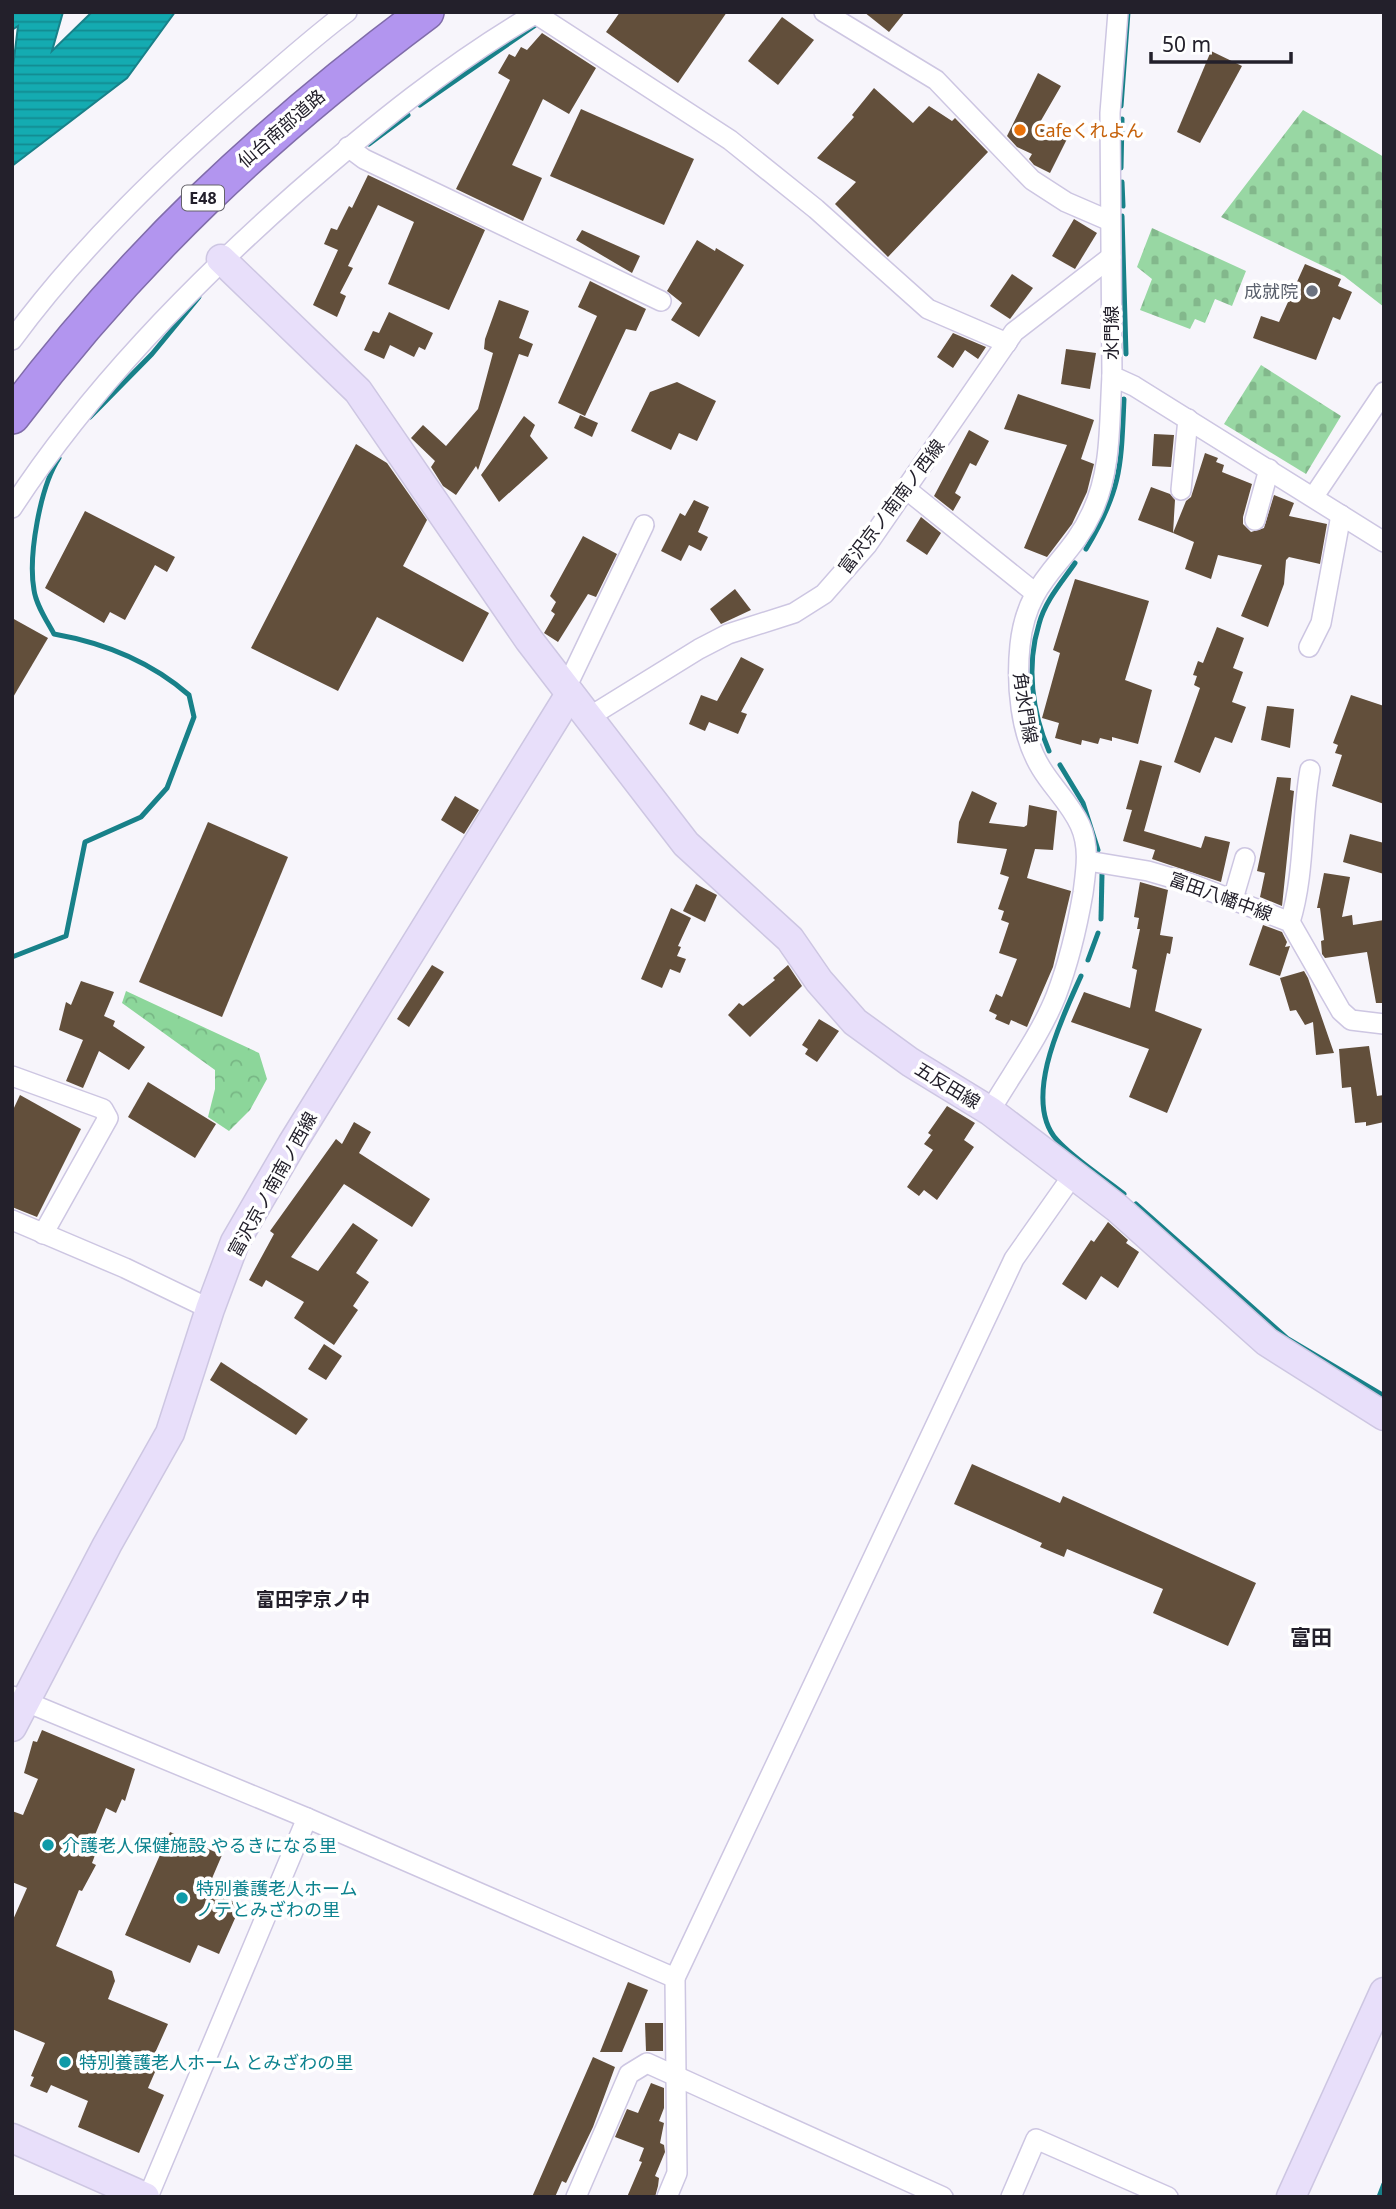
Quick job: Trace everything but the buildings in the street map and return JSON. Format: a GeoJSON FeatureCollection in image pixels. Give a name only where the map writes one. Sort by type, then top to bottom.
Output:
{"type":"FeatureCollection","features":[{"type":"Feature","properties":{"kind":"highway","name":"仙台南部道路"},"geometry":{"type":"LineString","coordinates":[[12,416],[61,352],[161,239],[257,147],[350,69],[426,12]]}},
{"type":"Feature","properties":{"kind":"street"},"geometry":{"type":"LineString","coordinates":[[12,340],[60,280],[151,181],[222,117],[347,12]]}},
{"type":"Feature","properties":{"kind":"street"},"geometry":{"type":"LineString","coordinates":[[824,12],[936,79],[1032,180],[1066,202],[1110,221]]}},
{"type":"Feature","properties":{"kind":"street","name":"水門線"},"geometry":{"type":"LineString","coordinates":[[1118,12],[1111,102],[1112,376],[1188,419],[1384,542]]}},
{"type":"Feature","properties":{"kind":"street"},"geometry":{"type":"LineString","coordinates":[[12,508],[100,393],[221,259],[348,147],[474,51],[537,13],[730,140],[816,209],[928,309],[1007,343]]}},
{"type":"Feature","properties":{"kind":"street"},"geometry":{"type":"LineString","coordinates":[[348,147],[364,159],[661,301]]}},
{"type":"Feature","properties":{"kind":"street","name":"富沢京ノ南南ノ西線"},"geometry":{"type":"LineString","coordinates":[[589,717],[699,649],[728,634],[794,613],[824,594],[867,545],[1014,332],[1111,257]]}},
{"type":"Feature","properties":{"kind":"street","name":"五反田線"},"geometry":{"type":"LineString","coordinates":[[221,259],[358,391],[568,691],[685,844],[790,939],[819,981],[860,1027],[910,1062],[990,1111],[1117,1208],[1267,1342],[1384,1416]]}},
{"type":"Feature","properties":{"kind":"street","name":"角水門線"},"geometry":{"type":"LineString","coordinates":[[990,1111],[1056,998],[1074,943],[1088,861],[1081,828],[1065,798],[1041,769],[1029,744],[1018,673],[1022,631],[1034,592],[1091,515],[1102,489],[1107,468],[1112,376]]}},
{"type":"Feature","properties":{"kind":"street"},"geometry":{"type":"LineString","coordinates":[[1314,496],[1384,392]]}},
{"type":"Feature","properties":{"kind":"street"},"geometry":{"type":"LineString","coordinates":[[1181,491],[1188,419]]}},
{"type":"Feature","properties":{"kind":"street"},"geometry":{"type":"LineString","coordinates":[[1255,520],[1269,469]]}},
{"type":"Feature","properties":{"kind":"street"},"geometry":{"type":"LineString","coordinates":[[906,489],[1034,592]]}},
{"type":"Feature","properties":{"kind":"street"},"geometry":{"type":"LineString","coordinates":[[1309,647],[1321,623],[1340,514]]}},
{"type":"Feature","properties":{"kind":"street"},"geometry":{"type":"LineString","coordinates":[[568,691],[644,525]]}},
{"type":"Feature","properties":{"kind":"street","name":"富沢京ノ南南ノ西線"},"geometry":{"type":"LineString","coordinates":[[12,1727],[19,1698],[170,1433],[209,1309],[235,1242],[568,691]]}},
{"type":"Feature","properties":{"kind":"street"},"geometry":{"type":"LineString","coordinates":[[1290,922],[1298,897],[1303,811],[1310,770]]}},
{"type":"Feature","properties":{"kind":"street"},"geometry":{"type":"LineString","coordinates":[[1233,899],[1245,858]]}},
{"type":"Feature","properties":{"kind":"street","name":"富田八幡中線"},"geometry":{"type":"LineString","coordinates":[[1088,861],[1148,871],[1233,899],[1290,922],[1341,1011],[1351,1020],[1384,1024]]}},
{"type":"Feature","properties":{"kind":"street"},"geometry":{"type":"LineString","coordinates":[[12,1076],[103,1109],[108,1118],[43,1234]]}},
{"type":"Feature","properties":{"kind":"street"},"geometry":{"type":"LineString","coordinates":[[667,2197],[677,2172],[675,1978],[1014,1259],[1073,1175]]}},
{"type":"Feature","properties":{"kind":"street"},"geometry":{"type":"LineString","coordinates":[[12,1220],[209,1309]]}},
{"type":"Feature","properties":{"kind":"street"},"geometry":{"type":"LineString","coordinates":[[19,1698],[307,1818],[675,1978]]}},
{"type":"Feature","properties":{"kind":"street"},"geometry":{"type":"LineString","coordinates":[[12,2138],[146,2197],[307,1818]]}},
{"type":"Feature","properties":{"kind":"street"},"geometry":{"type":"LineString","coordinates":[[1292,2197],[1384,1992]]}},
{"type":"Feature","properties":{"kind":"street"},"geometry":{"type":"LineString","coordinates":[[576,2197],[629,2074],[647,2063],[943,2197]]}},
{"type":"Feature","properties":{"kind":"street"},"geometry":{"type":"LineString","coordinates":[[1011,2197],[1036,2139],[1168,2197]]}},
{"type":"Feature","properties":{"kind":"green space"},"geometry":{"type":"Polygon","coordinates":[[[1303,110],[1384,157],[1384,307],[1344,276],[1221,217],[1303,110]]]}},
{"type":"Feature","properties":{"kind":"green space"},"geometry":{"type":"Polygon","coordinates":[[[1152,228],[1246,271],[1232,306],[1215,299],[1205,323],[1195,319],[1190,329],[1140,310],[1152,279],[1137,267],[1152,228]]]}},
{"type":"Feature","properties":{"kind":"green space"},"geometry":{"type":"Polygon","coordinates":[[[1261,365],[1341,416],[1306,474],[1224,424],[1261,365]]]}},
{"type":"Feature","properties":{"kind":"green space"},"geometry":{"type":"Polygon","coordinates":[[[126,991],[259,1053],[267,1079],[250,1110],[229,1131],[208,1117],[215,1089],[215,1070],[122,1003],[126,991]]]}},
{"type":"Feature","properties":{"kind":"water"},"geometry":{"type":"Polygon","coordinates":[[[12,12],[63,12],[52,51],[92,12],[175,12],[127,78],[12,166],[12,75],[18,26],[12,30],[12,12]]]}},
{"type":"Feature","properties":{"kind":"waterway"},"geometry":{"type":"LineString","coordinates":[[1121,106],[1128,12]]}},
{"type":"Feature","properties":{"kind":"waterway"},"geometry":{"type":"LineString","coordinates":[[420,105],[537,24]]}},
{"type":"Feature","properties":{"kind":"waterway"},"geometry":{"type":"LineString","coordinates":[[369,144],[408,115]]}},
{"type":"Feature","properties":{"kind":"waterway"},"geometry":{"type":"LineString","coordinates":[[1121,168],[1122,119]]}},
{"type":"Feature","properties":{"kind":"waterway"},"geometry":{"type":"LineString","coordinates":[[1122,182],[1123,206]]}},
{"type":"Feature","properties":{"kind":"waterway"},"geometry":{"type":"LineString","coordinates":[[1122,216],[1126,354]]}},
{"type":"Feature","properties":{"kind":"waterway"},"geometry":{"type":"LineString","coordinates":[[90,417],[152,354],[199,297]]}},
{"type":"Feature","properties":{"kind":"waterway"},"geometry":{"type":"LineString","coordinates":[[1086,549],[1113,493],[1120,460],[1124,399]]}},
{"type":"Feature","properties":{"kind":"waterway"},"geometry":{"type":"LineString","coordinates":[[12,957],[66,936],[85,842],[141,817],[167,788],[194,717],[189,695],[159,672],[109,648],[54,634],[42,613],[34,590],[34,541],[46,486],[59,458]]}},
{"type":"Feature","properties":{"kind":"waterway"},"geometry":{"type":"LineString","coordinates":[[1049,751],[1035,705],[1032,672],[1035,640],[1045,607],[1075,563]]}},
{"type":"Feature","properties":{"kind":"waterway"},"geometry":{"type":"LineString","coordinates":[[1060,765],[1083,803],[1098,850]]}},
{"type":"Feature","properties":{"kind":"waterway"},"geometry":{"type":"LineString","coordinates":[[1101,919],[1102,874]]}},
{"type":"Feature","properties":{"kind":"waterway"},"geometry":{"type":"LineString","coordinates":[[1088,960],[1098,933]]}},
{"type":"Feature","properties":{"kind":"waterway"},"geometry":{"type":"LineString","coordinates":[[1081,976],[1049,1058],[1043,1103],[1047,1123],[1057,1140],[1124,1194]]}},
{"type":"Feature","properties":{"kind":"waterway"},"geometry":{"type":"LineString","coordinates":[[1136,1204],[1288,1339],[1384,1396]]}},
{"type":"Feature","properties":{"kind":"waterway"},"geometry":{"type":"LineString","coordinates":[[1379,2197],[1384,2184]]}},
{"type":"Feature","properties":{"kind":"place","name":"Cafeくれよん"},"geometry":{"type":"Point","coordinates":[1020,130]}},
{"type":"Feature","properties":{"kind":"place","name":"成就院"},"geometry":{"type":"Point","coordinates":[1312,291]}},
{"type":"Feature","properties":{"kind":"place","name":"介護老人保健施設 やるきになる里"},"geometry":{"type":"Point","coordinates":[48,1845]}},
{"type":"Feature","properties":{"kind":"place","name":"特別養護老人ホーム ノテとみざわの里"},"geometry":{"type":"Point","coordinates":[182,1898]}},
{"type":"Feature","properties":{"kind":"place","name":"特別養護老人ホーム とみざわの里"},"geometry":{"type":"Point","coordinates":[65,2062]}},
{"type":"Feature","properties":{"kind":"district","name":"富田字京ノ中"},"geometry":{"type":"Point","coordinates":[313,1599]}},
{"type":"Feature","properties":{"kind":"district","name":"富田"},"geometry":{"type":"Point","coordinates":[1311,1637]}}]}
